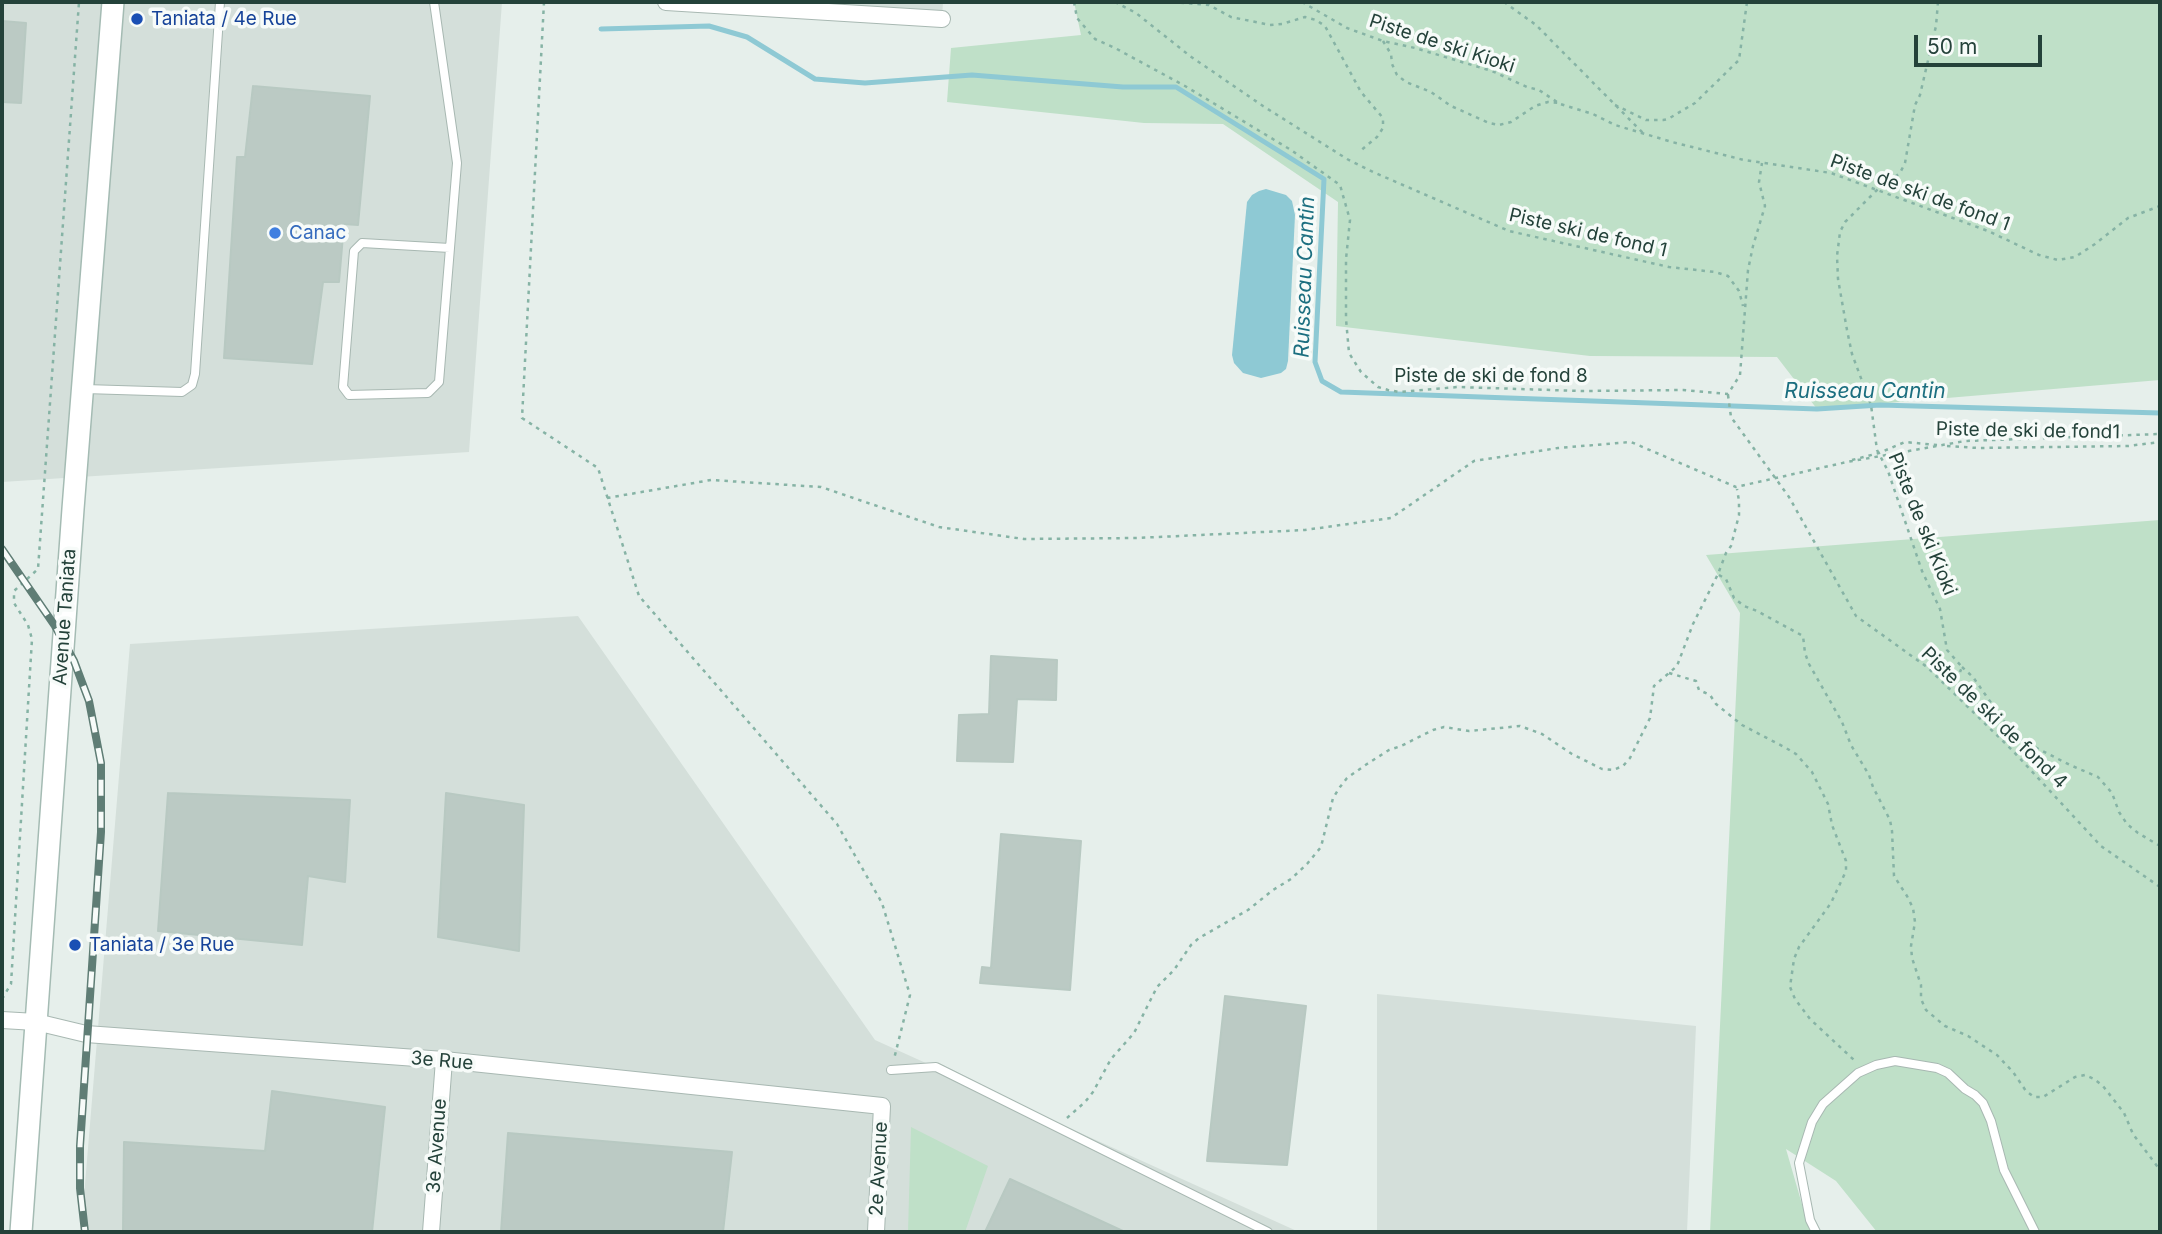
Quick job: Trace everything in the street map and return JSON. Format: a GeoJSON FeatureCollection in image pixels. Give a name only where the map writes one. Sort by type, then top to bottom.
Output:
{"type":"FeatureCollection","features":[{"type":"Feature","properties":{"kind":"main road","name":"Avenue Taniata"},"geometry":{"type":"LineString","coordinates":[[21,1232],[113,2]]}},
{"type":"Feature","properties":{"kind":"street"},"geometry":{"type":"LineString","coordinates":[[666,2],[942,19]]}},
{"type":"Feature","properties":{"kind":"street","name":"3e Rue"},"geometry":{"type":"LineString","coordinates":[[2,1020],[37,1022],[86,1034],[444,1060],[882,1106]]}},
{"type":"Feature","properties":{"kind":"street","name":"3e Avenue"},"geometry":{"type":"LineString","coordinates":[[431,1232],[444,1060]]}},
{"type":"Feature","properties":{"kind":"street","name":"2e Avenue"},"geometry":{"type":"LineString","coordinates":[[876,1232],[882,1106]]}},
{"type":"Feature","properties":{"kind":"lane"},"geometry":{"type":"LineString","coordinates":[[82,389],[182,391],[192,385],[196,360],[220,2]]}},
{"type":"Feature","properties":{"kind":"lane"},"geometry":{"type":"LineString","coordinates":[[434,2],[457,163],[439,382],[428,393],[349,396],[343,387],[354,251],[362,243],[450,248]]}},
{"type":"Feature","properties":{"kind":"lane"},"geometry":{"type":"LineString","coordinates":[[1816,1232],[1810,1220],[1799,1163],[1812,1122],[1822,1104],[1857,1073],[1895,1061],[1937,1068],[1948,1073],[1983,1103],[1991,1121],[2004,1170],[2035,1232]]}},
{"type":"Feature","properties":{"kind":"lane"},"geometry":{"type":"LineString","coordinates":[[891,1070],[936,1067],[1268,1232]]}},
{"type":"Feature","properties":{"kind":"path","name":"Avenue Taniata"},"geometry":{"type":"LineString","coordinates":[[2,999],[11,984],[32,639],[28,625],[14,603],[14,591],[38,569],[79,2]]}},
{"type":"Feature","properties":{"kind":"path"},"geometry":{"type":"LineString","coordinates":[[544,2],[522,418],[598,468],[639,596],[837,824],[882,903],[910,995],[891,1070]]}},
{"type":"Feature","properties":{"kind":"path","name":"Piste de ski de fond 8"},"geometry":{"type":"LineString","coordinates":[[1074,2],[1077,18],[1095,39],[1185,86],[1291,150],[1340,185],[1350,220],[1346,259],[1349,353],[1361,372],[1378,387],[1399,392],[1458,387],[1581,391],[1683,390],[1728,394]]}},
{"type":"Feature","properties":{"kind":"path","name":"Piste ski de fond 1"},"geometry":{"type":"LineString","coordinates":[[1115,2],[1136,13],[1190,56],[1263,106],[1347,159],[1373,172],[1509,231],[1669,267],[1728,276],[1739,291],[1744,309]]}},
{"type":"Feature","properties":{"kind":"path"},"geometry":{"type":"LineString","coordinates":[[1172,2],[1209,5],[1231,17],[1270,25],[1306,17],[1325,26],[1361,92],[1383,118],[1383,128],[1377,137],[1359,152]]}},
{"type":"Feature","properties":{"kind":"path","name":"Piste de ski Kioki"},"geometry":{"type":"LineString","coordinates":[[1302,2],[1335,23],[1383,41],[1492,71],[1539,90],[1560,104],[1615,125]]}},
{"type":"Feature","properties":{"kind":"path"},"geometry":{"type":"LineString","coordinates":[[1504,2],[1536,25],[1644,134]]}},
{"type":"Feature","properties":{"kind":"path"},"geometry":{"type":"LineString","coordinates":[[1615,106],[1646,120],[1668,119],[1695,103],[1739,60],[1747,2]]}},
{"type":"Feature","properties":{"kind":"path","name":"Piste de ski Kioki"},"geometry":{"type":"LineString","coordinates":[[1938,2],[1936,26],[1920,95],[1915,105],[1905,163],[1900,173],[1877,190],[1845,222],[1840,232],[1838,279],[1852,354],[1871,405],[1880,455],[1940,609],[1947,650],[1973,677],[2003,720],[2021,740],[2098,777],[2112,793],[2127,824],[2160,846]]}},
{"type":"Feature","properties":{"kind":"path"},"geometry":{"type":"LineString","coordinates":[[1383,41],[1391,54],[1397,75],[1406,82],[1431,92],[1451,106],[1489,123],[1499,125],[1511,122],[1535,106],[1548,102],[1560,104]]}},
{"type":"Feature","properties":{"kind":"path","name":"Piste de ski de fond 1"},"geometry":{"type":"LineString","coordinates":[[1615,125],[1744,160],[1831,173],[1988,231],[2039,255],[2058,260],[2075,257],[2128,218],[2160,206]]}},
{"type":"Feature","properties":{"kind":"path"},"geometry":{"type":"LineString","coordinates":[[1728,394],[1740,375],[1744,309],[1753,246],[1765,206],[1759,182],[1762,163]]}},
{"type":"Feature","properties":{"kind":"path","name":"Piste de ski de fond 4"},"geometry":{"type":"LineString","coordinates":[[1728,394],[1731,417],[1789,497],[1856,616],[1927,667],[2012,750],[2101,846],[2160,887]]}},
{"type":"Feature","properties":{"kind":"path"},"geometry":{"type":"LineString","coordinates":[[607,498],[711,480],[821,487],[939,527],[1024,539],[1137,538],[1305,530],[1391,518],[1474,461],[1558,448],[1632,442],[1737,487],[1880,455],[1965,441],[2160,434]]}},
{"type":"Feature","properties":{"kind":"path","name":"Piste de ski de fond1"},"geometry":{"type":"LineString","coordinates":[[1880,455],[1905,442],[1978,449],[2128,446],[2160,442]]}},
{"type":"Feature","properties":{"kind":"path"},"geometry":{"type":"LineString","coordinates":[[1057,1127],[1093,1092],[1111,1059],[1134,1033],[1157,987],[1174,970],[1191,945],[1248,911],[1307,864],[1321,847],[1333,798],[1347,778],[1389,750],[1444,727],[1469,731],[1520,726],[1542,734],[1602,769],[1613,770],[1623,765],[1630,758],[1650,718],[1654,686],[1677,666],[1693,624],[1731,546],[1739,515],[1737,487]]}},
{"type":"Feature","properties":{"kind":"path"},"geometry":{"type":"LineString","coordinates":[[1718,574],[1726,579],[1734,598],[1744,606],[1803,636],[1809,664],[1842,722],[1890,820],[1894,876],[1908,896],[1916,922],[1911,946],[1912,958],[1926,1010],[1945,1026],[1968,1036],[1997,1055],[2034,1097],[2043,1097],[2075,1077],[2085,1075],[2094,1079],[2103,1086],[2124,1113],[2133,1134],[2160,1170]]}},
{"type":"Feature","properties":{"kind":"path"},"geometry":{"type":"LineString","coordinates":[[1961,672],[1962,667]]}},
{"type":"Feature","properties":{"kind":"path"},"geometry":{"type":"LineString","coordinates":[[1669,673],[1696,681],[1699,690],[1710,695],[1716,704],[1742,725],[1796,754],[1812,772],[1828,804],[1832,825],[1846,861],[1846,871],[1831,903],[1799,947],[1794,959],[1790,987],[1795,999],[1810,1019],[1859,1066],[1868,1068]]}},
{"type":"Feature","properties":{"kind":"shaded area"},"geometry":{"type":"Polygon","coordinates":[[[2,2],[502,2],[469,452],[2,482],[2,2]]]}},
{"type":"Feature","properties":{"kind":"shaded area"},"geometry":{"type":"Polygon","coordinates":[[[694,2],[943,2],[942,19],[694,2]]]}},
{"type":"Feature","properties":{"kind":"shaded area"},"geometry":{"type":"Polygon","coordinates":[[[578,616],[875,1040],[1299,1232],[81,1232],[130,644],[578,616]]]}},
{"type":"Feature","properties":{"kind":"shaded area"},"geometry":{"type":"Polygon","coordinates":[[[1377,994],[1696,1026],[1687,1232],[1377,1232],[1377,994]]]}},
{"type":"Feature","properties":{"kind":"green space"},"geometry":{"type":"Polygon","coordinates":[[[1074,2],[2160,2],[2160,380],[1817,409],[1777,357],[1590,356],[1336,326],[1338,202],[1223,124],[1144,123],[947,102],[951,48],[1081,35],[1074,2]]]}},
{"type":"Feature","properties":{"kind":"green space"},"geometry":{"type":"Polygon","coordinates":[[[2160,520],[2160,1232],[1877,1232],[1836,1181],[1786,1149],[1810,1232],[1710,1232],[1740,613],[1706,555],[2160,520]]]}},
{"type":"Feature","properties":{"kind":"green space"},"geometry":{"type":"Polygon","coordinates":[[[911,1127],[988,1166],[965,1232],[908,1232],[911,1127]]]}},
{"type":"Feature","properties":{"kind":"water"},"geometry":{"type":"Polygon","coordinates":[[[1266,189],[1286,195],[1292,201],[1295,215],[1288,361],[1286,369],[1281,373],[1261,378],[1243,373],[1234,363],[1232,355],[1247,202],[1252,195],[1266,189]]]}},
{"type":"Feature","properties":{"kind":"building"},"geometry":{"type":"Polygon","coordinates":[[[2,21],[26,23],[21,103],[2,102],[2,21]]]}},
{"type":"Feature","properties":{"kind":"building"},"geometry":{"type":"Polygon","coordinates":[[[253,86],[370,96],[358,225],[344,224],[339,282],[323,282],[312,364],[224,358],[237,157],[245,157],[253,86]]]}},
{"type":"Feature","properties":{"kind":"building"},"geometry":{"type":"Polygon","coordinates":[[[991,656],[1057,660],[1056,700],[1017,699],[1013,762],[957,761],[959,715],[989,714],[991,656]]]}},
{"type":"Feature","properties":{"kind":"building"},"geometry":{"type":"Polygon","coordinates":[[[168,793],[350,800],[345,882],[308,876],[302,945],[158,931],[168,793]]]}},
{"type":"Feature","properties":{"kind":"building"},"geometry":{"type":"Polygon","coordinates":[[[446,793],[524,805],[519,951],[438,937],[446,793]]]}},
{"type":"Feature","properties":{"kind":"building"},"geometry":{"type":"Polygon","coordinates":[[[1001,834],[1081,841],[1070,990],[980,983],[982,967],[991,968],[1001,834]]]}},
{"type":"Feature","properties":{"kind":"building"},"geometry":{"type":"Polygon","coordinates":[[[1225,996],[1306,1006],[1287,1165],[1207,1161],[1225,996]]]}},
{"type":"Feature","properties":{"kind":"building"},"geometry":{"type":"Polygon","coordinates":[[[272,1091],[385,1107],[372,1232],[123,1232],[124,1142],[265,1151],[272,1091]]]}},
{"type":"Feature","properties":{"kind":"building"},"geometry":{"type":"Polygon","coordinates":[[[508,1133],[732,1152],[723,1232],[501,1232],[508,1133]]]}},
{"type":"Feature","properties":{"kind":"building"},"geometry":{"type":"Polygon","coordinates":[[[1010,1179],[1125,1232],[985,1232],[1010,1179]]]}},
{"type":"Feature","properties":{"kind":"waterway","name":"Ruisseau Cantin"},"geometry":{"type":"LineString","coordinates":[[601,29],[709,26],[747,37],[815,79],[865,83],[972,75],[1123,87],[1176,87],[1324,179],[1315,362],[1322,381],[1341,392],[1817,409],[1880,405],[2160,413]]}},
{"type":"Feature","properties":{"kind":"railway"},"geometry":{"type":"LineString","coordinates":[[2,549],[55,626],[74,661],[89,701],[101,763],[101,832],[80,1146],[80,1188],[85,1232]]}},
{"type":"Feature","properties":{"kind":"place","name":"Taniata / 4e Rue"},"geometry":{"type":"Point","coordinates":[137,19]}},
{"type":"Feature","properties":{"kind":"place","name":"Canac"},"geometry":{"type":"Point","coordinates":[275,233]}},
{"type":"Feature","properties":{"kind":"place","name":"Taniata / 3e Rue"},"geometry":{"type":"Point","coordinates":[75,945]}}]}
